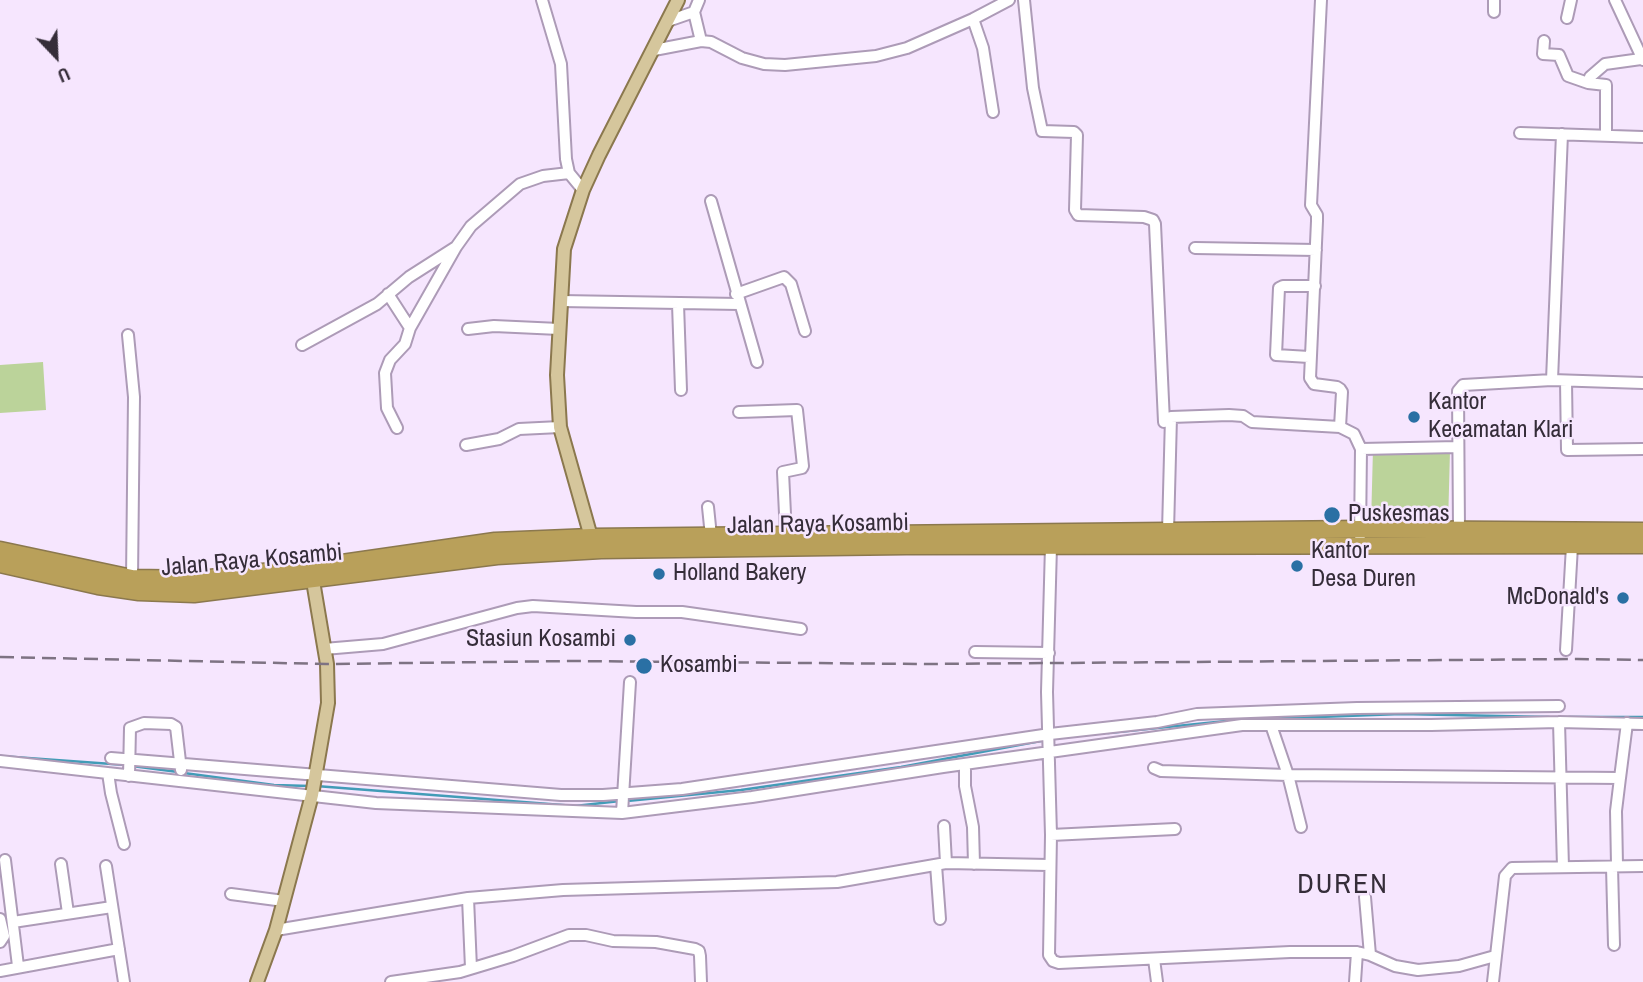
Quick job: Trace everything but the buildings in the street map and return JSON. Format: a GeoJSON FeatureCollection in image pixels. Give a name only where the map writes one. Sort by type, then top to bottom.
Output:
{"type":"FeatureCollection","features":[{"type":"Feature","properties":{"kind":"highway","name":"Jalan Raya Kosambi"},"geometry":{"type":"LineString","coordinates":[[0,564],[98,586],[139,592],[194,594],[497,556],[601,550],[1052,546],[1360,537],[1459,530],[1643,531]]}},
{"type":"Feature","properties":{"kind":"highway","name":"Jalan Raya Kosambi"},"geometry":{"type":"LineString","coordinates":[[0,550],[132,578],[201,579],[342,563],[495,541],[591,537],[1168,531],[1572,546],[1643,545]]}},
{"type":"Feature","properties":{"kind":"main road"},"geometry":{"type":"LineString","coordinates":[[591,537],[560,427],[557,374],[564,248],[583,190],[678,0]]}},
{"type":"Feature","properties":{"kind":"main road"},"geometry":{"type":"LineString","coordinates":[[257,982],[276,930],[314,784],[328,703],[328,670],[313,581]]}},
{"type":"Feature","properties":{"kind":"street"},"geometry":{"type":"LineString","coordinates":[[542,0],[561,64],[564,141],[569,173],[583,190]]}},
{"type":"Feature","properties":{"kind":"street"},"geometry":{"type":"LineString","coordinates":[[699,0],[694,12],[701,41]]}},
{"type":"Feature","properties":{"kind":"street"},"geometry":{"type":"LineString","coordinates":[[654,50],[701,41],[710,42],[742,58],[764,64],[786,65],[862,58],[907,48],[1009,0]]}},
{"type":"Feature","properties":{"kind":"street"},"geometry":{"type":"LineString","coordinates":[[1024,0],[1033,88],[1042,131],[1074,132],[1077,135],[1075,210],[1078,215],[1143,217],[1156,224],[1164,422]]}},
{"type":"Feature","properties":{"kind":"street"},"geometry":{"type":"LineString","coordinates":[[1321,0],[1311,205],[1317,215],[1310,378],[1313,383],[1337,387],[1342,392],[1340,426]]}},
{"type":"Feature","properties":{"kind":"street"},"geometry":{"type":"LineString","coordinates":[[1567,18],[1572,0]]}},
{"type":"Feature","properties":{"kind":"street"},"geometry":{"type":"LineString","coordinates":[[1588,83],[1594,71],[1605,64],[1642,60],[1615,0]]}},
{"type":"Feature","properties":{"kind":"street"},"geometry":{"type":"LineString","coordinates":[[668,22],[694,12]]}},
{"type":"Feature","properties":{"kind":"street"},"geometry":{"type":"LineString","coordinates":[[973,19],[983,48],[993,111]]}},
{"type":"Feature","properties":{"kind":"street"},"geometry":{"type":"LineString","coordinates":[[1544,41],[1543,54],[1559,55],[1568,76],[1588,83],[1606,85],[1606,135]]}},
{"type":"Feature","properties":{"kind":"street"},"geometry":{"type":"LineString","coordinates":[[1520,133],[1643,137]]}},
{"type":"Feature","properties":{"kind":"street"},"geometry":{"type":"LineString","coordinates":[[1552,380],[1562,134]]}},
{"type":"Feature","properties":{"kind":"street"},"geometry":{"type":"LineString","coordinates":[[397,428],[387,408],[384,373],[390,360],[405,344],[410,328],[456,247],[471,226],[520,184],[543,176],[569,173]]}},
{"type":"Feature","properties":{"kind":"street"},"geometry":{"type":"LineString","coordinates":[[710,201],[757,362]]}},
{"type":"Feature","properties":{"kind":"street"},"geometry":{"type":"LineString","coordinates":[[302,345],[377,304],[433,260],[456,247]]}},
{"type":"Feature","properties":{"kind":"street"},"geometry":{"type":"LineString","coordinates":[[1195,248],[1316,250]]}},
{"type":"Feature","properties":{"kind":"street"},"geometry":{"type":"LineString","coordinates":[[561,301],[678,304],[737,299],[784,277],[791,284],[805,331]]}},
{"type":"Feature","properties":{"kind":"street"},"geometry":{"type":"LineString","coordinates":[[1310,357],[1276,355],[1279,288],[1315,286]]}},
{"type":"Feature","properties":{"kind":"street"},"geometry":{"type":"LineString","coordinates":[[388,294],[410,328]]}},
{"type":"Feature","properties":{"kind":"street"},"geometry":{"type":"LineString","coordinates":[[678,304],[681,390]]}},
{"type":"Feature","properties":{"kind":"street"},"geometry":{"type":"LineString","coordinates":[[468,329],[494,326],[559,329]]}},
{"type":"Feature","properties":{"kind":"street"},"geometry":{"type":"LineString","coordinates":[[128,335],[135,409],[132,578]]}},
{"type":"Feature","properties":{"kind":"street"},"geometry":{"type":"LineString","coordinates":[[1459,530],[1458,391],[1463,384],[1552,380],[1643,383]]}},
{"type":"Feature","properties":{"kind":"street"},"geometry":{"type":"LineString","coordinates":[[1566,381],[1567,450],[1643,449]]}},
{"type":"Feature","properties":{"kind":"street"},"geometry":{"type":"LineString","coordinates":[[739,412],[797,410],[803,466],[783,472],[786,535]]}},
{"type":"Feature","properties":{"kind":"street"},"geometry":{"type":"LineString","coordinates":[[1168,531],[1171,417],[1230,415],[1243,416],[1252,422],[1340,426],[1354,434],[1361,449],[1360,537]]}},
{"type":"Feature","properties":{"kind":"street"},"geometry":{"type":"LineString","coordinates":[[466,445],[499,439],[519,429],[560,427]]}},
{"type":"Feature","properties":{"kind":"street"},"geometry":{"type":"LineString","coordinates":[[1361,449],[1458,447]]}},
{"type":"Feature","properties":{"kind":"street"},"geometry":{"type":"LineString","coordinates":[[708,507],[711,536]]}},
{"type":"Feature","properties":{"kind":"street"},"geometry":{"type":"LineString","coordinates":[[1052,546],[1047,692],[1051,835],[1049,955],[1053,961],[1059,963],[1290,952],[1357,952],[1395,966],[1418,970],[1459,966],[1494,956]]}},
{"type":"Feature","properties":{"kind":"street"},"geometry":{"type":"LineString","coordinates":[[1566,650],[1572,546]]}},
{"type":"Feature","properties":{"kind":"street"},"geometry":{"type":"LineString","coordinates":[[324,649],[383,644],[533,606],[682,612],[801,629]]}},
{"type":"Feature","properties":{"kind":"street"},"geometry":{"type":"LineString","coordinates":[[975,652],[1049,653]]}},
{"type":"Feature","properties":{"kind":"street"},"geometry":{"type":"LineString","coordinates":[[623,804],[630,682]]}},
{"type":"Feature","properties":{"kind":"street"},"geometry":{"type":"LineString","coordinates":[[1263,719],[1513,716],[1559,706]]}},
{"type":"Feature","properties":{"kind":"street"},"geometry":{"type":"LineString","coordinates":[[111,758],[130,767],[377,792],[623,804],[739,799],[965,765],[1050,743],[1158,729],[1197,714],[1263,719],[1513,716],[1559,722],[1643,724]]}},
{"type":"Feature","properties":{"kind":"street"},"geometry":{"type":"LineString","coordinates":[[0,761],[108,773],[130,767],[377,792],[561,796],[623,804],[682,789],[1244,718]]}},
{"type":"Feature","properties":{"kind":"street"},"geometry":{"type":"LineString","coordinates":[[1263,719],[1288,775],[1301,827]]}},
{"type":"Feature","properties":{"kind":"street"},"geometry":{"type":"LineString","coordinates":[[1559,722],[1563,867]]}},
{"type":"Feature","properties":{"kind":"street"},"geometry":{"type":"LineString","coordinates":[[130,767],[130,728],[144,723],[171,724],[176,727],[181,773]]}},
{"type":"Feature","properties":{"kind":"street"},"geometry":{"type":"LineString","coordinates":[[1614,945],[1616,811],[1627,723]]}},
{"type":"Feature","properties":{"kind":"street"},"geometry":{"type":"LineString","coordinates":[[965,765],[965,786],[968,790],[973,827],[974,864]]}},
{"type":"Feature","properties":{"kind":"street"},"geometry":{"type":"LineString","coordinates":[[1154,768],[1161,771],[1288,775],[1620,778]]}},
{"type":"Feature","properties":{"kind":"street"},"geometry":{"type":"LineString","coordinates":[[108,773],[124,844]]}},
{"type":"Feature","properties":{"kind":"street"},"geometry":{"type":"LineString","coordinates":[[940,919],[944,826]]}},
{"type":"Feature","properties":{"kind":"street"},"geometry":{"type":"LineString","coordinates":[[1051,835],[1175,830]]}},
{"type":"Feature","properties":{"kind":"street"},"geometry":{"type":"LineString","coordinates":[[5,860],[18,966]]}},
{"type":"Feature","properties":{"kind":"street"},"geometry":{"type":"LineString","coordinates":[[61,864],[68,913]]}},
{"type":"Feature","properties":{"kind":"street"},"geometry":{"type":"LineString","coordinates":[[276,930],[468,898],[563,890],[836,882],[941,864],[1049,865]]}},
{"type":"Feature","properties":{"kind":"street"},"geometry":{"type":"LineString","coordinates":[[106,866],[124,982]]}},
{"type":"Feature","properties":{"kind":"street"},"geometry":{"type":"LineString","coordinates":[[1493,982],[1494,956],[1508,870],[1517,866],[1643,866]]}},
{"type":"Feature","properties":{"kind":"street"},"geometry":{"type":"LineString","coordinates":[[231,894],[284,901]]}},
{"type":"Feature","properties":{"kind":"street"},"geometry":{"type":"LineString","coordinates":[[1365,897],[1370,955]]}},
{"type":"Feature","properties":{"kind":"street"},"geometry":{"type":"LineString","coordinates":[[468,898],[471,968]]}},
{"type":"Feature","properties":{"kind":"street"},"geometry":{"type":"LineString","coordinates":[[13,922],[112,907]]}},
{"type":"Feature","properties":{"kind":"street"},"geometry":{"type":"LineString","coordinates":[[0,919],[4,936],[0,942]]}},
{"type":"Feature","properties":{"kind":"street"},"geometry":{"type":"LineString","coordinates":[[391,982],[447,975],[513,956],[560,937],[586,935],[613,941],[656,942],[695,949],[700,956],[701,982]]}},
{"type":"Feature","properties":{"kind":"street"},"geometry":{"type":"LineString","coordinates":[[4,974],[18,966],[119,949]]}},
{"type":"Feature","properties":{"kind":"street"},"geometry":{"type":"LineString","coordinates":[[1355,982],[1357,952]]}},
{"type":"Feature","properties":{"kind":"street"},"geometry":{"type":"LineString","coordinates":[[1154,959],[1157,982]]}},
{"type":"Feature","properties":{"kind":"green space"},"geometry":{"type":"Polygon","coordinates":[[[43,362],[46,410],[0,413],[0,365],[43,362]]]}},
{"type":"Feature","properties":{"kind":"green space"},"geometry":{"type":"Polygon","coordinates":[[[1373,449],[1450,451],[1448,525],[1371,524],[1373,449]]]}},
{"type":"Feature","properties":{"kind":"waterway"},"geometry":{"type":"LineString","coordinates":[[1108,733],[1236,720],[1401,714],[1549,717]]}},
{"type":"Feature","properties":{"kind":"waterway"},"geometry":{"type":"LineString","coordinates":[[1569,717],[1643,717]]}},
{"type":"Feature","properties":{"kind":"waterway"},"geometry":{"type":"LineString","coordinates":[[627,801],[741,790],[901,767],[1046,740]]}},
{"type":"Feature","properties":{"kind":"waterway"},"geometry":{"type":"LineString","coordinates":[[0,756],[126,765]]}},
{"type":"Feature","properties":{"kind":"waterway"},"geometry":{"type":"LineString","coordinates":[[132,766],[178,772]]}},
{"type":"Feature","properties":{"kind":"waterway"},"geometry":{"type":"LineString","coordinates":[[184,773],[274,785],[310,786]]}},
{"type":"Feature","properties":{"kind":"waterway"},"geometry":{"type":"LineString","coordinates":[[316,786],[575,806],[620,801]]}},
{"type":"Feature","properties":{"kind":"railway"},"geometry":{"type":"LineString","coordinates":[[0,657],[327,664],[573,661],[925,664],[1643,660]]}},
{"type":"Feature","properties":{"kind":"place","name":"Kantor Kecamatan Klari"},"geometry":{"type":"Point","coordinates":[1414,417]}},
{"type":"Feature","properties":{"kind":"place","name":"Puskesmas"},"geometry":{"type":"Point","coordinates":[1332,515]}},
{"type":"Feature","properties":{"kind":"place","name":"Kantor Desa Duren"},"geometry":{"type":"Point","coordinates":[1297,566]}},
{"type":"Feature","properties":{"kind":"place","name":"Holland Bakery"},"geometry":{"type":"Point","coordinates":[659,574]}},
{"type":"Feature","properties":{"kind":"place","name":"McDonald's"},"geometry":{"type":"Point","coordinates":[1623,598]}},
{"type":"Feature","properties":{"kind":"place","name":"Stasiun Kosambi"},"geometry":{"type":"Point","coordinates":[630,640]}},
{"type":"Feature","properties":{"kind":"place","name":"Kosambi"},"geometry":{"type":"Point","coordinates":[644,666]}},
{"type":"Feature","properties":{"kind":"district","name":"DUREN"},"geometry":{"type":"Point","coordinates":[1343,885]}}]}
